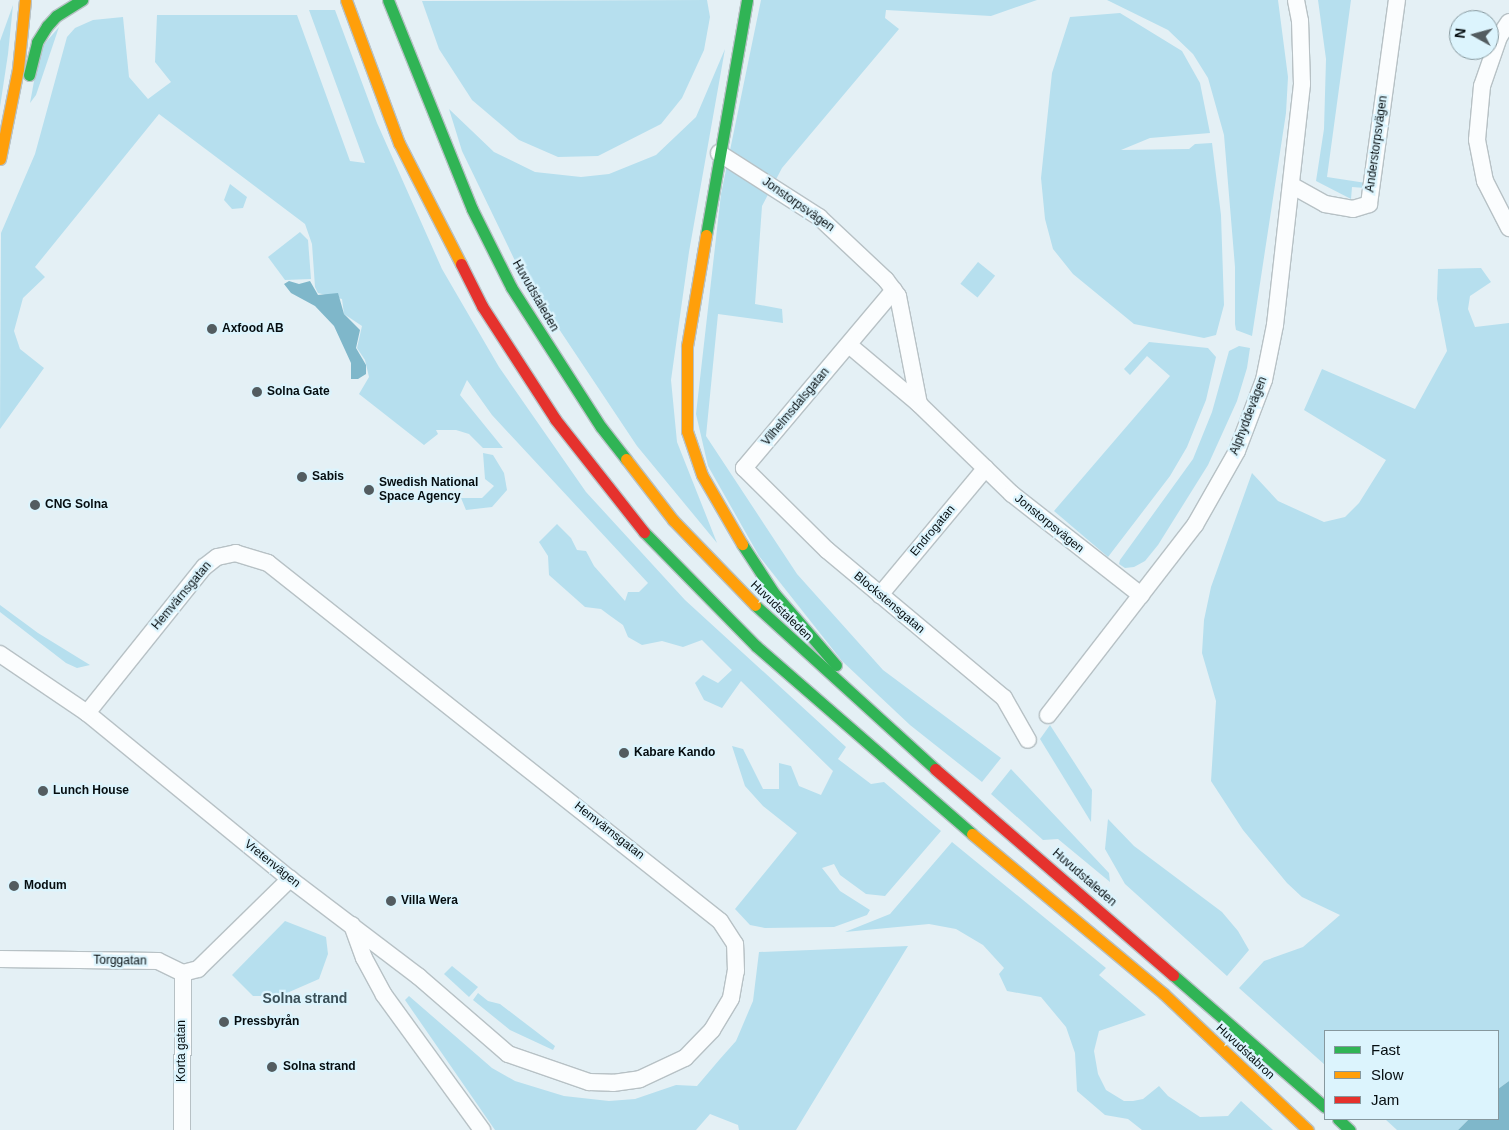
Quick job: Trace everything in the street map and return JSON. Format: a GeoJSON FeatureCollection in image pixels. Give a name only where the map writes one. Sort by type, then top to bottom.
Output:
{"type":"FeatureCollection","features":[{"type":"Feature","properties":{"kind":"main road"},"geometry":{"type":"LineString","coordinates":[[0,160],[18,69],[25,0]]}},
{"type":"Feature","properties":{"kind":"main road"},"geometry":{"type":"LineString","coordinates":[[5,133],[25,99],[37,42],[56,16],[82,0]]}},
{"type":"Feature","properties":{"kind":"main road"},"geometry":{"type":"LineString","coordinates":[[747,0],[718,153],[688,346],[685,390],[687,431],[702,475],[719,507],[774,593],[899,738]]}},
{"type":"Feature","properties":{"kind":"main road","name":"Huvudstaleden"},"geometry":{"type":"LineString","coordinates":[[389,2],[472,209],[512,287],[601,427],[673,520],[748,598],[899,738],[1324,1106]]}},
{"type":"Feature","properties":{"kind":"main road","name":"Huvudstabron"},"geometry":{"type":"LineString","coordinates":[[347,3],[399,143],[482,306],[555,419],[645,534],[756,646],[854,733],[1164,994],[1308,1130]]}},
{"type":"Feature","properties":{"kind":"main road"},"geometry":{"type":"LineString","coordinates":[[1339,1120],[1350,1130]]}},
{"type":"Feature","properties":{"kind":"street","name":"Alphyddevägen"},"geometry":{"type":"LineString","coordinates":[[1048,715],[1195,524],[1237,451],[1264,380],[1275,326],[1302,84],[1296,0]]}},
{"type":"Feature","properties":{"kind":"street","name":"Anderstorpsvägen"},"geometry":{"type":"LineString","coordinates":[[1291,185],[1325,204],[1353,209],[1369,204],[1397,0]]}},
{"type":"Feature","properties":{"kind":"street"},"geometry":{"type":"LineString","coordinates":[[1509,22],[1499,37],[1482,86],[1477,140],[1485,180],[1509,228]]}},
{"type":"Feature","properties":{"kind":"street","name":"Jonstorpsvägen"},"geometry":{"type":"LineString","coordinates":[[718,153],[819,217],[856,248],[894,290],[898,296],[919,404]]}},
{"type":"Feature","properties":{"kind":"street","name":"Vilhelmsdalsgatan"},"geometry":{"type":"LineString","coordinates":[[744,468],[894,290]]}},
{"type":"Feature","properties":{"kind":"street","name":"Jonstorpsvägen"},"geometry":{"type":"LineString","coordinates":[[849,345],[919,404],[1017,499],[1141,595]]}},
{"type":"Feature","properties":{"kind":"street","name":"Blockstensgatan"},"geometry":{"type":"LineString","coordinates":[[744,468],[827,550],[1004,698],[1028,740]]}},
{"type":"Feature","properties":{"kind":"street","name":"Endrogatan"},"geometry":{"type":"LineString","coordinates":[[880,595],[986,468]]}},
{"type":"Feature","properties":{"kind":"street","name":"Hemvärnsgatan"},"geometry":{"type":"LineString","coordinates":[[87,713],[204,567],[217,557],[249,555],[286,576],[706,908],[720,921],[735,944],[736,971],[732,998],[712,1030],[686,1058],[640,1079],[613,1083],[589,1082],[508,1054],[418,976],[352,925]]}},
{"type":"Feature","properties":{"kind":"street","name":"Vretenvägen"},"geometry":{"type":"LineString","coordinates":[[0,654],[87,713],[290,879],[352,925]]}},
{"type":"Feature","properties":{"kind":"street"},"geometry":{"type":"LineString","coordinates":[[183,973],[198,969],[290,879]]}},
{"type":"Feature","properties":{"kind":"street"},"geometry":{"type":"LineString","coordinates":[[352,925],[364,958],[384,995],[482,1130]]}},
{"type":"Feature","properties":{"kind":"street","name":"Torggatan"},"geometry":{"type":"LineString","coordinates":[[0,959],[158,961],[183,973]]}},
{"type":"Feature","properties":{"kind":"street","name":"Korta gatan"},"geometry":{"type":"LineString","coordinates":[[182,1130],[183,973]]}},
{"type":"Feature","properties":{"kind":"shaded area"},"geometry":{"type":"Polygon","coordinates":[[[707,0],[710,17],[704,50],[682,98],[661,124],[598,156],[558,157],[519,140],[472,100],[439,49],[422,1],[707,0]]]}},
{"type":"Feature","properties":{"kind":"shaded area"},"geometry":{"type":"Polygon","coordinates":[[[761,0],[1037,0],[991,16],[886,10],[885,18],[899,29],[782,168],[762,206],[755,304],[782,309],[783,323],[718,314],[706,436],[797,574],[883,670],[1001,758],[982,782],[910,725],[842,661],[759,556],[708,466],[696,414],[721,194],[761,0]]]}},
{"type":"Feature","properties":{"kind":"shaded area"},"geometry":{"type":"Polygon","coordinates":[[[1107,0],[1278,0],[1288,77],[1286,113],[1252,336],[1236,330],[1235,267],[1224,135],[1208,78],[1193,54],[1168,30],[1107,0]]]}},
{"type":"Feature","properties":{"kind":"shaded area"},"geometry":{"type":"Polygon","coordinates":[[[1318,0],[1351,0],[1327,177],[1366,183],[1365,188],[1352,187],[1351,199],[1316,181],[1324,129],[1326,59],[1318,0]]]}},
{"type":"Feature","properties":{"kind":"shaded area"},"geometry":{"type":"Polygon","coordinates":[[[13,5],[8,54],[0,107],[0,41],[13,5]]]}},
{"type":"Feature","properties":{"kind":"shaded area"},"geometry":{"type":"Polygon","coordinates":[[[309,10],[335,10],[377,123],[442,269],[499,367],[586,492],[685,600],[846,747],[838,759],[871,784],[884,782],[941,831],[885,896],[866,894],[840,875],[834,864],[822,868],[840,891],[870,910],[867,915],[834,927],[765,928],[750,925],[735,909],[797,833],[763,806],[745,786],[732,746],[743,749],[763,789],[779,789],[779,763],[791,766],[799,786],[821,795],[833,771],[741,681],[722,708],[704,700],[695,683],[703,675],[718,683],[732,670],[702,640],[683,647],[662,641],[642,645],[628,637],[623,625],[601,609],[585,607],[549,575],[548,556],[539,542],[557,524],[571,538],[577,550],[586,551],[594,566],[625,601],[628,592],[639,592],[648,583],[492,415],[467,380],[460,395],[503,448],[483,448],[469,434],[456,430],[436,430],[438,434],[424,445],[359,394],[369,377],[365,360],[357,348],[362,326],[344,314],[342,299],[318,293],[315,287],[312,244],[305,224],[159,114],[35,267],[45,277],[23,298],[14,331],[20,349],[44,368],[0,429],[1,233],[35,154],[67,37],[75,28],[93,20],[123,17],[129,77],[148,99],[171,82],[155,62],[157,15],[297,15],[350,161],[365,163],[309,10]]]}},
{"type":"Feature","properties":{"kind":"shaded area"},"geometry":{"type":"Polygon","coordinates":[[[1120,13],[1182,51],[1200,83],[1210,133],[1150,138],[1121,150],[1189,149],[1195,144],[1212,143],[1221,215],[1224,305],[1216,335],[1204,338],[1134,324],[1073,274],[1053,249],[1045,219],[1041,178],[1052,73],[1070,17],[1120,13]]]}},
{"type":"Feature","properties":{"kind":"shaded area"},"geometry":{"type":"Polygon","coordinates":[[[59,27],[36,95],[30,103],[40,49],[59,27]]]}},
{"type":"Feature","properties":{"kind":"shaded area"},"geometry":{"type":"Polygon","coordinates":[[[725,49],[689,252],[671,380],[677,442],[717,543],[637,446],[519,269],[462,151],[449,109],[494,152],[535,172],[581,177],[609,174],[656,155],[696,117],[725,49]]]}},
{"type":"Feature","properties":{"kind":"shaded area"},"geometry":{"type":"Polygon","coordinates":[[[230,184],[247,197],[243,208],[232,209],[224,200],[230,184]]]}},
{"type":"Feature","properties":{"kind":"shaded area"},"geometry":{"type":"Polygon","coordinates":[[[300,232],[308,240],[311,279],[285,280],[268,257],[300,232]]]}},
{"type":"Feature","properties":{"kind":"shaded area"},"geometry":{"type":"Polygon","coordinates":[[[978,262],[995,276],[977,298],[960,284],[978,262]]]}},
{"type":"Feature","properties":{"kind":"shaded area"},"geometry":{"type":"Polygon","coordinates":[[[1481,268],[1491,282],[1470,296],[1468,309],[1475,327],[1509,323],[1509,1081],[1499,1088],[1499,1030],[1324,1030],[1324,1064],[1239,988],[1264,961],[1303,947],[1340,915],[1302,897],[1287,883],[1243,830],[1211,781],[1216,701],[1202,653],[1204,620],[1211,587],[1252,473],[1278,501],[1324,522],[1345,517],[1359,503],[1386,460],[1304,410],[1322,369],[1415,409],[1447,351],[1437,299],[1438,269],[1481,268]]]}},
{"type":"Feature","properties":{"kind":"shaded area"},"geometry":{"type":"Polygon","coordinates":[[[289,281],[299,284],[310,281],[318,295],[338,293],[344,314],[360,330],[356,348],[366,365],[366,374],[358,379],[351,379],[351,363],[334,326],[315,306],[291,293],[284,284],[289,281]]]}},
{"type":"Feature","properties":{"kind":"shaded area"},"geometry":{"type":"Polygon","coordinates":[[[1149,342],[1208,348],[1216,357],[1206,400],[1187,447],[1170,476],[1108,557],[1054,511],[1170,376],[1147,356],[1130,375],[1124,369],[1149,342]]]}},
{"type":"Feature","properties":{"kind":"shaded area"},"geometry":{"type":"Polygon","coordinates":[[[1239,346],[1250,348],[1247,368],[1237,401],[1208,465],[1158,545],[1145,561],[1134,567],[1125,568],[1119,564],[1120,560],[1193,459],[1212,412],[1229,351],[1239,346]]]}},
{"type":"Feature","properties":{"kind":"shaded area"},"geometry":{"type":"Polygon","coordinates":[[[483,453],[493,455],[504,473],[507,490],[492,507],[466,510],[461,498],[482,498],[494,486],[485,479],[483,453]]]}},
{"type":"Feature","properties":{"kind":"shaded area"},"geometry":{"type":"Polygon","coordinates":[[[0,605],[38,633],[90,665],[77,668],[66,663],[0,612],[0,605]]]}},
{"type":"Feature","properties":{"kind":"shaded area"},"geometry":{"type":"Polygon","coordinates":[[[1050,725],[1092,790],[1091,822],[1040,739],[1050,725]]]}},
{"type":"Feature","properties":{"kind":"shaded area"},"geometry":{"type":"Polygon","coordinates":[[[1011,769],[1109,873],[1110,882],[1058,839],[1043,840],[991,794],[1011,769]]]}},
{"type":"Feature","properties":{"kind":"shaded area"},"geometry":{"type":"Polygon","coordinates":[[[1108,819],[1134,846],[1222,912],[1238,931],[1249,950],[1227,976],[1125,884],[1105,849],[1108,819]]]}},
{"type":"Feature","properties":{"kind":"shaded area"},"geometry":{"type":"Polygon","coordinates":[[[952,842],[1106,968],[1099,975],[1146,1015],[1099,1031],[1094,1051],[1098,1074],[1106,1090],[1124,1101],[1133,1101],[1143,1099],[1159,1086],[1168,1096],[1200,1117],[1228,1116],[1241,1101],[1273,1130],[1142,1130],[1128,1119],[1105,1115],[1077,1091],[1075,1053],[1066,1027],[1041,997],[1007,991],[999,974],[1004,968],[983,945],[956,929],[929,924],[845,932],[890,914],[952,842]]]}},
{"type":"Feature","properties":{"kind":"shaded area"},"geometry":{"type":"Polygon","coordinates":[[[285,921],[326,937],[328,954],[319,979],[280,996],[253,996],[232,975],[285,921]]]}},
{"type":"Feature","properties":{"kind":"shaded area"},"geometry":{"type":"Polygon","coordinates":[[[908,946],[796,1130],[739,1130],[738,1125],[710,1114],[696,1130],[495,1130],[405,1000],[409,996],[492,1068],[515,1081],[564,1096],[609,1101],[635,1099],[676,1085],[697,1086],[736,1041],[753,1001],[759,952],[908,946]]]}},
{"type":"Feature","properties":{"kind":"shaded area"},"geometry":{"type":"Polygon","coordinates":[[[452,966],[478,987],[469,997],[444,974],[452,966]]]}},
{"type":"Feature","properties":{"kind":"shaded area"},"geometry":{"type":"Polygon","coordinates":[[[478,993],[488,1001],[500,1004],[555,1046],[553,1050],[510,1030],[473,1000],[478,993]]]}},
{"type":"Feature","properties":{"kind":"shaded area"},"geometry":{"type":"Polygon","coordinates":[[[1509,1081],[1509,1130],[1458,1130],[1468,1120],[1499,1120],[1499,1088],[1509,1081]]]}},
{"type":"Feature","properties":{"kind":"shaded area"},"geometry":{"type":"Polygon","coordinates":[[[1386,1120],[1468,1120],[1458,1130],[1397,1130],[1386,1120]]]}},
{"type":"Feature","properties":{"kind":"traffic: fast"},"geometry":{"type":"LineString","coordinates":[[29,75],[37,42],[47,26],[56,16],[82,0]]}},
{"type":"Feature","properties":{"kind":"traffic: fast"},"geometry":{"type":"LineString","coordinates":[[388,0],[472,209],[511,287],[601,427],[626,459]]}},
{"type":"Feature","properties":{"kind":"traffic: fast"},"geometry":{"type":"LineString","coordinates":[[706,235],[747,0]]}},
{"type":"Feature","properties":{"kind":"traffic: fast"},"geometry":{"type":"LineString","coordinates":[[644,532],[756,646],[972,834]]}},
{"type":"Feature","properties":{"kind":"traffic: fast"},"geometry":{"type":"LineString","coordinates":[[742,544],[774,593],[836,665]]}},
{"type":"Feature","properties":{"kind":"traffic: fast"},"geometry":{"type":"LineString","coordinates":[[755,605],[935,769]]}},
{"type":"Feature","properties":{"kind":"traffic: fast"},"geometry":{"type":"LineString","coordinates":[[1173,975],[1324,1106]]}},
{"type":"Feature","properties":{"kind":"traffic: fast"},"geometry":{"type":"LineString","coordinates":[[1339,1120],[1350,1130]]}},
{"type":"Feature","properties":{"kind":"traffic: slow"},"geometry":{"type":"LineString","coordinates":[[0,159],[18,69],[25,0]]}},
{"type":"Feature","properties":{"kind":"traffic: slow"},"geometry":{"type":"LineString","coordinates":[[346,0],[399,143],[461,264]]}},
{"type":"Feature","properties":{"kind":"traffic: slow"},"geometry":{"type":"LineString","coordinates":[[706,235],[687,346],[687,431],[702,475],[742,544]]}},
{"type":"Feature","properties":{"kind":"traffic: slow"},"geometry":{"type":"LineString","coordinates":[[626,459],[673,520],[755,605]]}},
{"type":"Feature","properties":{"kind":"traffic: slow"},"geometry":{"type":"LineString","coordinates":[[972,834],[1164,994],[1308,1130]]}},
{"type":"Feature","properties":{"kind":"traffic: jam"},"geometry":{"type":"LineString","coordinates":[[461,264],[482,306],[555,419],[644,532]]}},
{"type":"Feature","properties":{"kind":"traffic: jam"},"geometry":{"type":"LineString","coordinates":[[935,769],[1173,975]]}},
{"type":"Feature","properties":{"kind":"place","name":"Axfood AB"},"geometry":{"type":"Point","coordinates":[212,329]}},
{"type":"Feature","properties":{"kind":"place","name":"Solna Gate"},"geometry":{"type":"Point","coordinates":[257,392]}},
{"type":"Feature","properties":{"kind":"place","name":"Sabis"},"geometry":{"type":"Point","coordinates":[302,477]}},
{"type":"Feature","properties":{"kind":"place","name":"Swedish National Space Agency"},"geometry":{"type":"Point","coordinates":[369,490]}},
{"type":"Feature","properties":{"kind":"place","name":"CNG Solna"},"geometry":{"type":"Point","coordinates":[35,505]}},
{"type":"Feature","properties":{"kind":"place","name":"Kabare Kando"},"geometry":{"type":"Point","coordinates":[624,753]}},
{"type":"Feature","properties":{"kind":"place","name":"Lunch House"},"geometry":{"type":"Point","coordinates":[43,791]}},
{"type":"Feature","properties":{"kind":"place","name":"Modum"},"geometry":{"type":"Point","coordinates":[14,886]}},
{"type":"Feature","properties":{"kind":"place","name":"Villa Wera"},"geometry":{"type":"Point","coordinates":[391,901]}},
{"type":"Feature","properties":{"kind":"place","name":"Pressbyrån"},"geometry":{"type":"Point","coordinates":[224,1022]}},
{"type":"Feature","properties":{"kind":"place","name":"Solna strand"},"geometry":{"type":"Point","coordinates":[272,1067]}},
{"type":"Feature","properties":{"kind":"district","name":"Solna strand"},"geometry":{"type":"Point","coordinates":[305,998]}}]}
